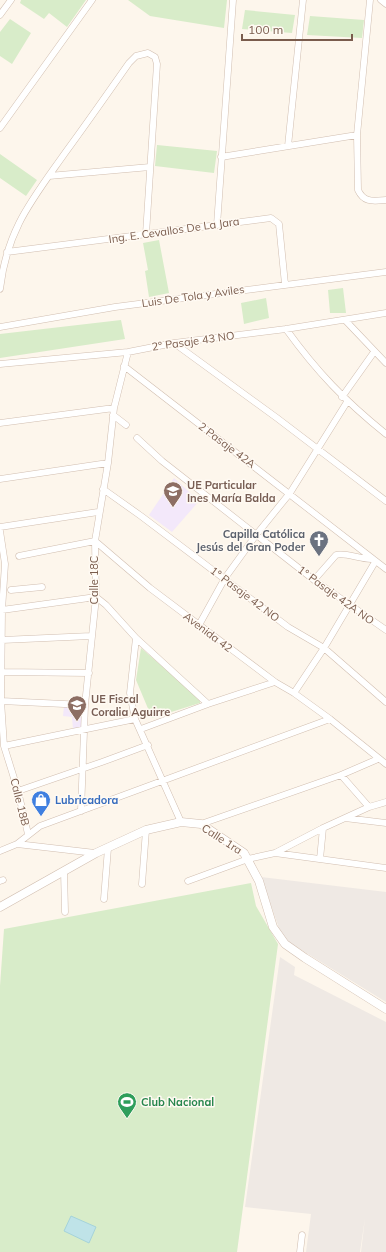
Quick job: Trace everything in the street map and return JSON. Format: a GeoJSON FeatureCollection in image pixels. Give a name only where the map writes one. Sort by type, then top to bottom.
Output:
{"type":"FeatureCollection","features":[{"type":"Feature","properties":{"kind":"street"},"geometry":{"type":"LineString","coordinates":[[0,15],[11,0]]}},
{"type":"Feature","properties":{"kind":"street"},"geometry":{"type":"LineString","coordinates":[[0,128],[92,0]]}},
{"type":"Feature","properties":{"kind":"street"},"geometry":{"type":"LineString","coordinates":[[217,225],[233,0]]}},
{"type":"Feature","properties":{"kind":"street"},"geometry":{"type":"LineString","coordinates":[[288,146],[303,0]]}},
{"type":"Feature","properties":{"kind":"street"},"geometry":{"type":"LineString","coordinates":[[370,0],[357,135],[358,190],[362,198],[371,202],[386,200]]}},
{"type":"Feature","properties":{"kind":"street"},"geometry":{"type":"LineString","coordinates":[[381,0],[386,4]]}},
{"type":"Feature","properties":{"kind":"street"},"geometry":{"type":"LineString","coordinates":[[0,289],[7,252],[17,225],[27,206],[129,63],[136,56],[148,53],[155,57],[157,64],[146,234]]}},
{"type":"Feature","properties":{"kind":"street"},"geometry":{"type":"LineString","coordinates":[[221,157],[357,135]]}},
{"type":"Feature","properties":{"kind":"street"},"geometry":{"type":"LineString","coordinates":[[49,176],[150,168]]}},
{"type":"Feature","properties":{"kind":"street","name":"Ing. E. Cevallos De La Jara"},"geometry":{"type":"LineString","coordinates":[[7,252],[264,218],[275,220],[279,224],[285,284]]}},
{"type":"Feature","properties":{"kind":"street","name":"Luis De Tola y Aviles"},"geometry":{"type":"LineString","coordinates":[[0,327],[115,307],[386,272]]}},
{"type":"Feature","properties":{"kind":"street","name":"2° Pasaje 43 NO"},"geometry":{"type":"LineString","coordinates":[[0,364],[128,352],[174,343],[286,329],[386,313]]}},
{"type":"Feature","properties":{"kind":"street"},"geometry":{"type":"LineString","coordinates":[[345,320],[386,363]]}},
{"type":"Feature","properties":{"kind":"street"},"geometry":{"type":"LineString","coordinates":[[286,329],[309,361],[345,400],[386,434]]}},
{"type":"Feature","properties":{"kind":"street"},"geometry":{"type":"LineString","coordinates":[[174,343],[386,501]]}},
{"type":"Feature","properties":{"kind":"street","name":"Calle 18C"},"geometry":{"type":"LineString","coordinates":[[81,811],[85,705],[96,597],[95,541],[98,512],[108,462],[114,408],[128,352]]}},
{"type":"Feature","properties":{"kind":"street"},"geometry":{"type":"LineString","coordinates":[[199,625],[225,578],[256,535],[290,493],[318,449],[374,352]]}},
{"type":"Feature","properties":{"kind":"street","name":"2 Pasaje 42A"},"geometry":{"type":"LineString","coordinates":[[124,366],[290,493],[373,561],[386,569]]}},
{"type":"Feature","properties":{"kind":"street"},"geometry":{"type":"LineString","coordinates":[[0,423],[114,408]]}},
{"type":"Feature","properties":{"kind":"street"},"geometry":{"type":"LineString","coordinates":[[113,415],[126,425]]}},
{"type":"Feature","properties":{"kind":"street","name":"1° Pasaje 42A NO"},"geometry":{"type":"LineString","coordinates":[[137,438],[162,461],[314,580],[349,606],[386,630]]}},
{"type":"Feature","properties":{"kind":"street"},"geometry":{"type":"LineString","coordinates":[[0,479],[108,462]]}},
{"type":"Feature","properties":{"kind":"street","name":"1° Pasaje 42 NO"},"geometry":{"type":"LineString","coordinates":[[103,489],[225,578],[288,627],[324,648],[386,702]]}},
{"type":"Feature","properties":{"kind":"street"},"geometry":{"type":"LineString","coordinates":[[0,527],[98,512]]}},
{"type":"Feature","properties":{"kind":"street","name":"Calle 18B"},"geometry":{"type":"LineString","coordinates":[[0,531],[5,564],[2,610],[1,701],[4,746],[18,791],[28,834]]}},
{"type":"Feature","properties":{"kind":"street"},"geometry":{"type":"LineString","coordinates":[[19,556],[95,541]]}},
{"type":"Feature","properties":{"kind":"street","name":"Avenida 42"},"geometry":{"type":"LineString","coordinates":[[95,541],[150,588],[275,682],[294,693],[330,719],[386,764]]}},
{"type":"Feature","properties":{"kind":"street"},"geometry":{"type":"LineString","coordinates":[[294,693],[324,648],[373,561],[360,559],[341,553],[336,554],[314,580]]}},
{"type":"Feature","properties":{"kind":"street"},"geometry":{"type":"LineString","coordinates":[[11,590],[42,587]]}},
{"type":"Feature","properties":{"kind":"street"},"geometry":{"type":"LineString","coordinates":[[2,610],[96,597],[112,611],[136,638],[208,704]]}},
{"type":"Feature","properties":{"kind":"street"},"geometry":{"type":"LineString","coordinates":[[2,640],[92,636]]}},
{"type":"Feature","properties":{"kind":"street"},"geometry":{"type":"LineString","coordinates":[[136,638],[130,693],[135,719],[148,745],[181,822]]}},
{"type":"Feature","properties":{"kind":"street"},"geometry":{"type":"LineString","coordinates":[[2,672],[89,673]]}},
{"type":"Feature","properties":{"kind":"street"},"geometry":{"type":"LineString","coordinates":[[140,729],[208,704],[275,682]]}},
{"type":"Feature","properties":{"kind":"street"},"geometry":{"type":"LineString","coordinates":[[1,701],[85,705]]}},
{"type":"Feature","properties":{"kind":"street"},"geometry":{"type":"LineString","coordinates":[[4,746],[135,719]]}},
{"type":"Feature","properties":{"kind":"street"},"geometry":{"type":"LineString","coordinates":[[0,851],[17,844],[40,826],[330,719]]}},
{"type":"Feature","properties":{"kind":"street"},"geometry":{"type":"LineString","coordinates":[[18,791],[148,745]]}},
{"type":"Feature","properties":{"kind":"street"},"geometry":{"type":"LineString","coordinates":[[201,824],[341,775],[378,759]]}},
{"type":"Feature","properties":{"kind":"street"},"geometry":{"type":"LineString","coordinates":[[341,775],[370,807]]}},
{"type":"Feature","properties":{"kind":"street"},"geometry":{"type":"LineString","coordinates":[[188,881],[248,859],[275,853],[323,828],[370,807],[386,802]]}},
{"type":"Feature","properties":{"kind":"street"},"geometry":{"type":"LineString","coordinates":[[345,818],[386,823]]}},
{"type":"Feature","properties":{"kind":"street","name":"Calle 1ra"},"geometry":{"type":"LineString","coordinates":[[0,907],[96,854],[146,830],[181,822],[201,824],[244,853],[259,881],[273,927],[286,944],[305,958],[386,1009]]}},
{"type":"Feature","properties":{"kind":"street"},"geometry":{"type":"LineString","coordinates":[[320,858],[323,828]]}},
{"type":"Feature","properties":{"kind":"street"},"geometry":{"type":"LineString","coordinates":[[142,884],[146,830]]}},
{"type":"Feature","properties":{"kind":"street"},"geometry":{"type":"LineString","coordinates":[[17,844],[96,854]]}},
{"type":"Feature","properties":{"kind":"street"},"geometry":{"type":"LineString","coordinates":[[104,898],[108,848]]}},
{"type":"Feature","properties":{"kind":"street"},"geometry":{"type":"LineString","coordinates":[[275,853],[386,868]]}},
{"type":"Feature","properties":{"kind":"street"},"geometry":{"type":"LineString","coordinates":[[64,871],[65,912]]}},
{"type":"Feature","properties":{"kind":"street"},"geometry":{"type":"LineString","coordinates":[[300,1252],[302,1235]]}},
{"type":"Feature","properties":{"kind":"shaded area","name":"UE Particular Ines María Balda"},"geometry":{"type":"Polygon","coordinates":[[[174,478],[199,501],[172,532],[149,515],[174,478]]]}},
{"type":"Feature","properties":{"kind":"shaded area","name":"UE Fiscal Coralia Aguirre"},"geometry":{"type":"Polygon","coordinates":[[[64,706],[83,708],[82,728],[73,729],[72,717],[63,716],[64,706]]]}},
{"type":"Feature","properties":{"kind":"shaded area"},"geometry":{"type":"Polygon","coordinates":[[[261,877],[386,892],[386,1002],[290,943],[281,934],[261,877]]]}},
{"type":"Feature","properties":{"kind":"shaded area"},"geometry":{"type":"Polygon","coordinates":[[[280,957],[295,967],[294,975],[386,1022],[386,1252],[361,1252],[365,1218],[360,1252],[306,1252],[311,1214],[245,1207],[280,957]]]}},
{"type":"Feature","properties":{"kind":"green space"},"geometry":{"type":"Polygon","coordinates":[[[21,0],[86,0],[67,27],[49,13],[44,19],[20,3],[21,0]]]}},
{"type":"Feature","properties":{"kind":"green space"},"geometry":{"type":"Polygon","coordinates":[[[128,0],[227,0],[224,28],[150,16],[128,0]]]}},
{"type":"Feature","properties":{"kind":"green space"},"geometry":{"type":"Polygon","coordinates":[[[245,10],[295,15],[292,33],[242,29],[245,10]]]}},
{"type":"Feature","properties":{"kind":"green space"},"geometry":{"type":"Polygon","coordinates":[[[310,16],[364,20],[362,38],[307,35],[310,16]]]}},
{"type":"Feature","properties":{"kind":"green space"},"geometry":{"type":"Polygon","coordinates":[[[10,19],[31,33],[12,64],[0,56],[0,32],[10,19]]]}},
{"type":"Feature","properties":{"kind":"green space"},"geometry":{"type":"Polygon","coordinates":[[[157,145],[217,151],[214,173],[155,166],[157,145]]]}},
{"type":"Feature","properties":{"kind":"green space"},"geometry":{"type":"Polygon","coordinates":[[[0,154],[37,180],[26,196],[0,178],[0,154]]]}},
{"type":"Feature","properties":{"kind":"green space"},"geometry":{"type":"Polygon","coordinates":[[[159,240],[169,293],[149,297],[145,271],[148,270],[143,243],[159,240]]]}},
{"type":"Feature","properties":{"kind":"green space"},"geometry":{"type":"Polygon","coordinates":[[[343,288],[346,313],[330,313],[328,290],[343,288]]]}},
{"type":"Feature","properties":{"kind":"green space"},"geometry":{"type":"Polygon","coordinates":[[[266,298],[269,318],[244,324],[241,303],[266,298]]]}},
{"type":"Feature","properties":{"kind":"green space"},"geometry":{"type":"Polygon","coordinates":[[[121,320],[125,339],[0,358],[0,334],[121,320]]]}},
{"type":"Feature","properties":{"kind":"green space"},"geometry":{"type":"Polygon","coordinates":[[[141,648],[200,699],[200,703],[152,718],[136,680],[141,648]]]}},
{"type":"Feature","properties":{"kind":"green space","name":"Club Nacional"},"geometry":{"type":"Polygon","coordinates":[[[251,883],[256,906],[278,944],[237,1252],[0,1252],[0,986],[4,929],[251,883]]]}},
{"type":"Feature","properties":{"kind":"water"},"geometry":{"type":"Polygon","coordinates":[[[71,1216],[96,1227],[89,1243],[64,1231],[71,1216]]]}},
{"type":"Feature","properties":{"kind":"place","name":"UE Particular Ines María Balda"},"geometry":{"type":"Point","coordinates":[173,508]}},
{"type":"Feature","properties":{"kind":"place","name":"Capilla Católica Jesús del Gran Poder"},"geometry":{"type":"Point","coordinates":[319,557]}},
{"type":"Feature","properties":{"kind":"place","name":"UE Fiscal Coralia Aguirre"},"geometry":{"type":"Point","coordinates":[77,722]}},
{"type":"Feature","properties":{"kind":"place","name":"Lubricadora"},"geometry":{"type":"Point","coordinates":[41,817]}},
{"type":"Feature","properties":{"kind":"place","name":"Club Nacional"},"geometry":{"type":"Point","coordinates":[127,1119]}}]}
